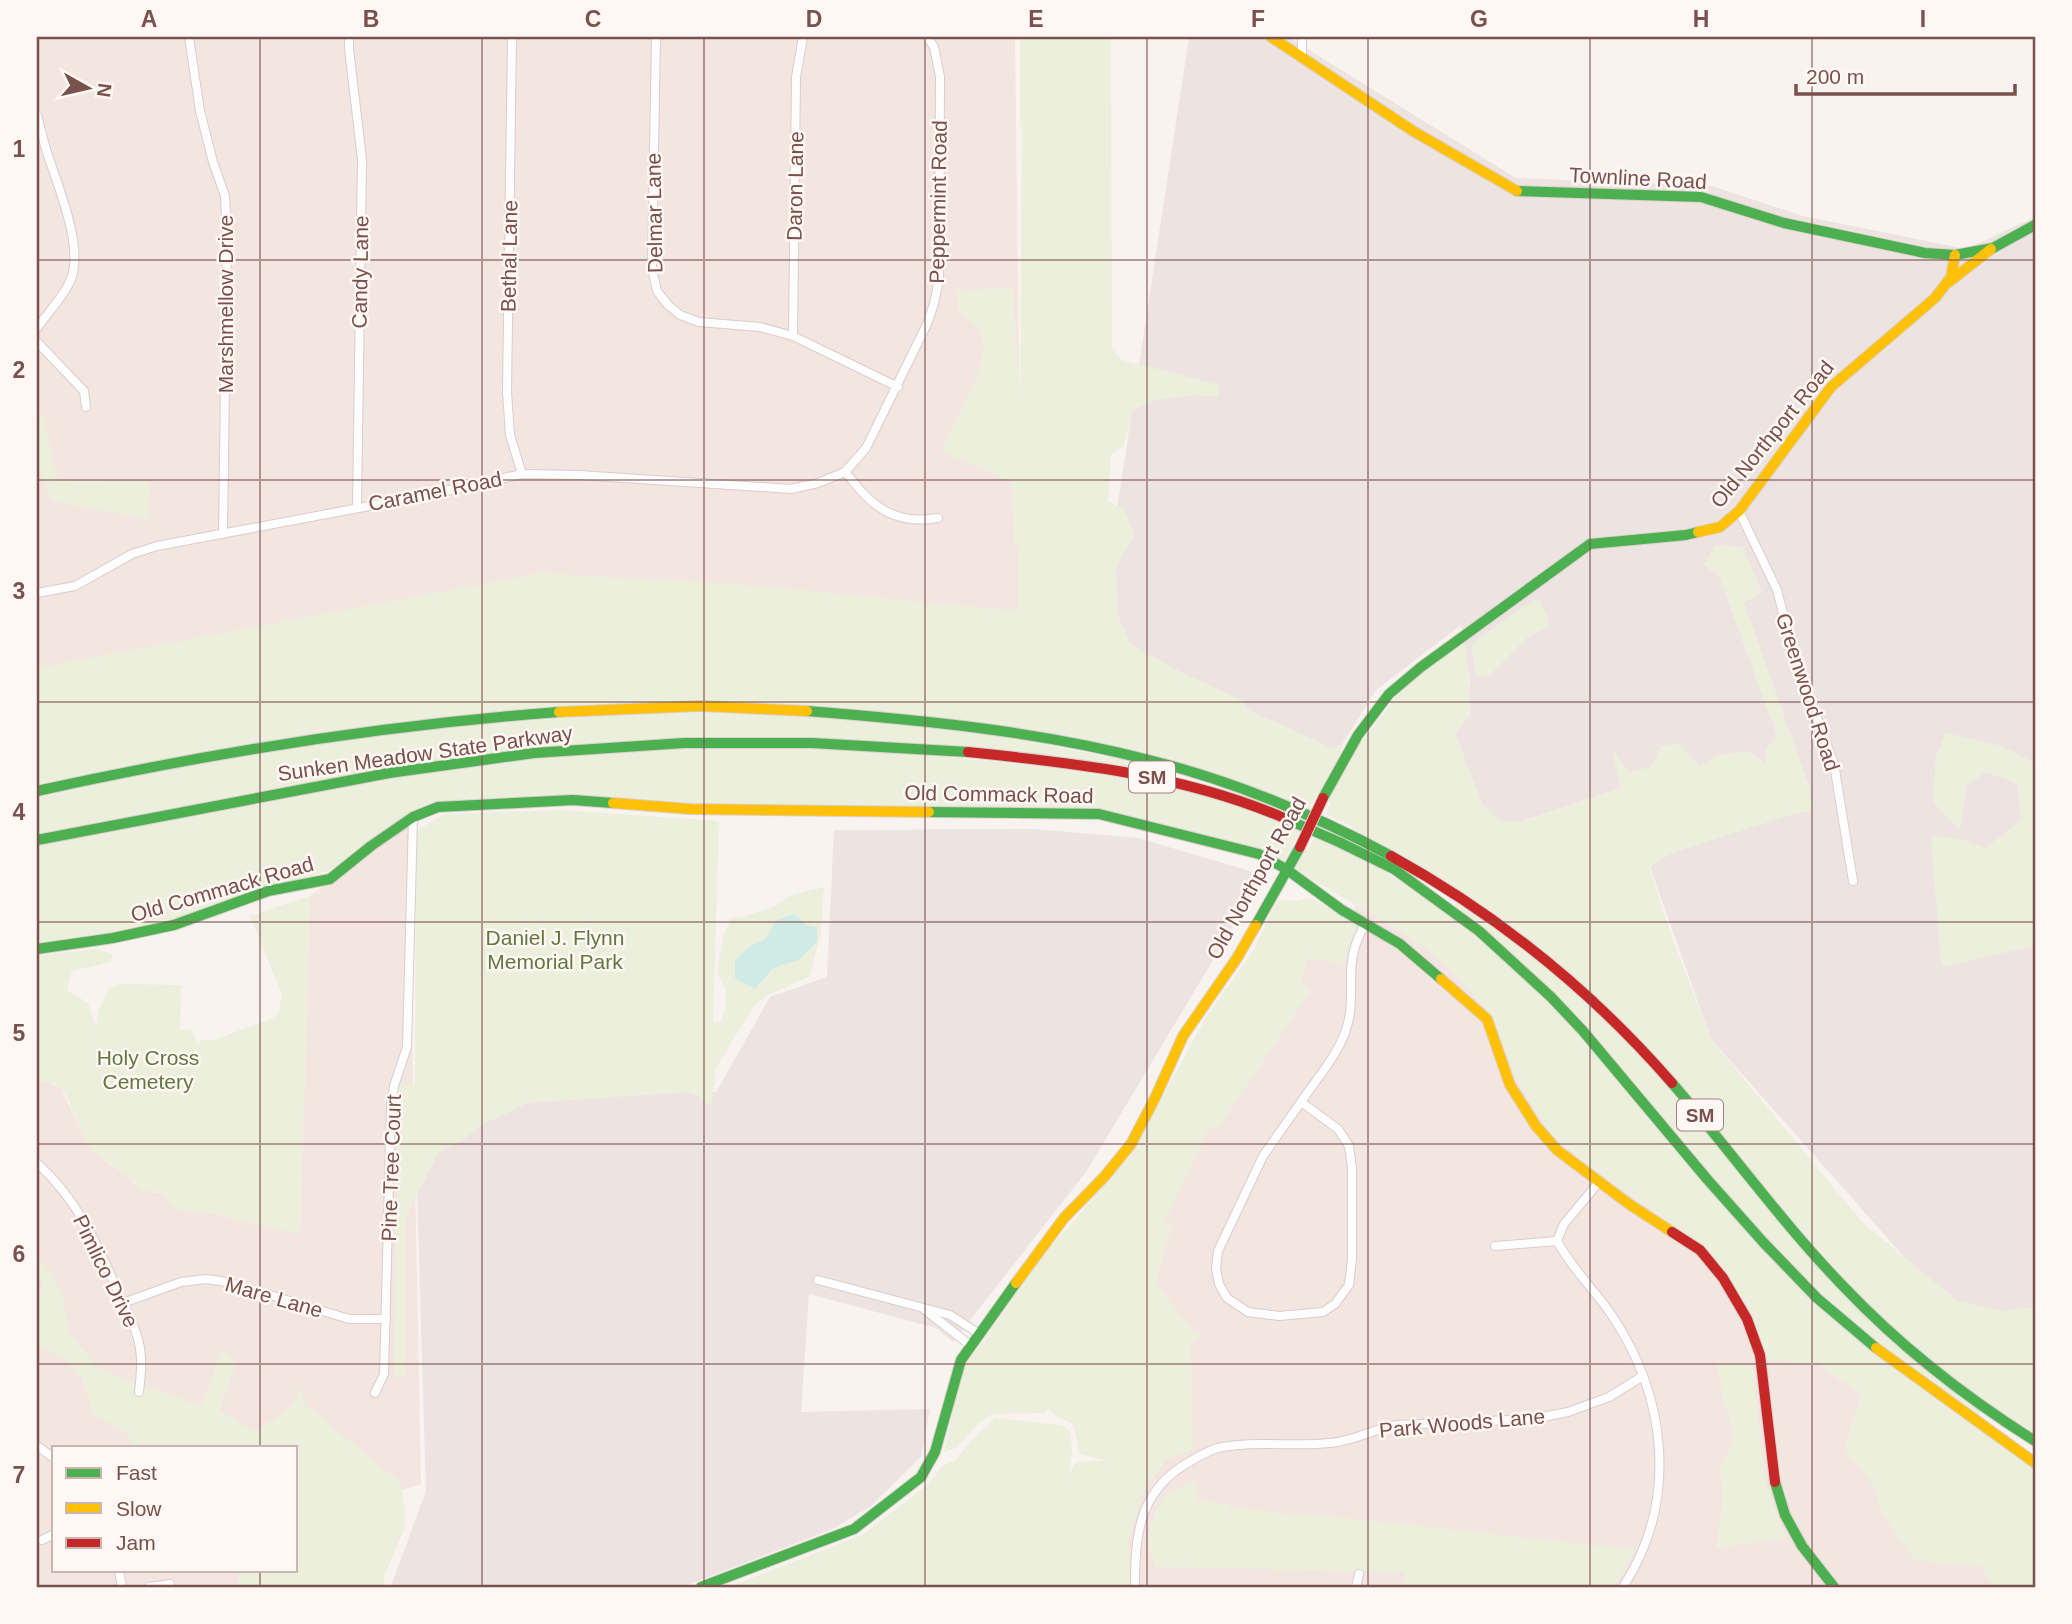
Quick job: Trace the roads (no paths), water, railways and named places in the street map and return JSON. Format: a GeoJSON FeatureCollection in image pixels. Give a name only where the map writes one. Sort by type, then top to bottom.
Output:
{"type":"FeatureCollection","features":[{"type":"Feature","properties":{"kind":"main road","name":"Townline Road"},"geometry":{"type":"LineString","coordinates":[[1271,37],[1413,131],[1514,191],[1701,197],[1784,223],[1925,253],[1955,255],[1993,248],[2035,225]]}},
{"type":"Feature","properties":{"kind":"main road","name":"Old Northport Road"},"geometry":{"type":"LineString","coordinates":[[701,1587],[854,1529],[921,1477],[936,1452],[961,1360],[1064,1218],[1119,1160],[1130,1144],[1155,1098],[1183,1036],[1260,920],[1358,735],[1389,694],[1421,667],[1590,544],[1686,535],[1720,527],[1739,511],[1831,387],[1947,284],[1993,248]]}},
{"type":"Feature","properties":{"kind":"main road"},"geometry":{"type":"LineString","coordinates":[[1947,284],[1953,271],[1955,255]]}},
{"type":"Feature","properties":{"kind":"main road","name":"Sunken Meadow State Parkway"},"geometry":{"type":"LineString","coordinates":[[37,791],[241,748],[392,726],[584,708],[701,706],[818,711],[984,729],[1073,743],[1150,760],[1235,785],[1333,825],[1391,856],[1502,925],[1551,964],[1616,1020],[1684,1095],[1821,1263],[1850,1294],[1918,1356],[1977,1404],[2035,1441]]}},
{"type":"Feature","properties":{"kind":"main road","name":"Sunken Meadow State Parkway"},"geometry":{"type":"LineString","coordinates":[[37,839],[389,773],[534,752],[684,743],[812,743],[936,749],[1039,760],[1123,771],[1175,782],[1254,805],[1394,869],[1479,931],[1551,997],[1707,1179],[1817,1297],[1887,1358],[2035,1463]]}},
{"type":"Feature","properties":{"kind":"main road","name":"Old Commack Road"},"geometry":{"type":"LineString","coordinates":[[37,949],[113,938],[174,925],[268,891],[330,878],[414,817],[438,807],[573,800],[690,809],[1088,813],[1259,855],[1286,869],[1342,910],[1366,922],[1408,950],[1487,1019],[1510,1085],[1536,1126],[1557,1150],[1629,1204],[1700,1250],[1723,1278],[1747,1319],[1760,1355],[1773,1477],[1785,1515],[1802,1546],[1834,1587]]}},
{"type":"Feature","properties":{"kind":"street","name":"Marshmellow Drive"},"geometry":{"type":"LineString","coordinates":[[189,37],[200,111],[212,162],[225,196],[227,234],[223,534]]}},
{"type":"Feature","properties":{"kind":"street","name":"Candy Lane"},"geometry":{"type":"LineString","coordinates":[[349,37],[362,159],[357,507]]}},
{"type":"Feature","properties":{"kind":"street","name":"Bethal Lane"},"geometry":{"type":"LineString","coordinates":[[512,37],[507,392],[510,435],[522,474]]}},
{"type":"Feature","properties":{"kind":"street","name":"Delmar Lane"},"geometry":{"type":"LineString","coordinates":[[656,37],[652,268],[657,291],[680,315],[699,322],[760,327],[793,336],[898,387]]}},
{"type":"Feature","properties":{"kind":"street","name":"Daron Lane"},"geometry":{"type":"LineString","coordinates":[[793,336],[796,77],[803,37]]}},
{"type":"Feature","properties":{"kind":"street","name":"Peppermint Road"},"geometry":{"type":"LineString","coordinates":[[845,472],[866,448],[898,387],[927,324],[939,279],[940,77],[934,47],[927,37]]}},
{"type":"Feature","properties":{"kind":"street"},"geometry":{"type":"LineString","coordinates":[[1302,37],[1302,56]]}},
{"type":"Feature","properties":{"kind":"street"},"geometry":{"type":"LineString","coordinates":[[37,115],[71,232],[75,263],[71,279],[37,328]]}},
{"type":"Feature","properties":{"kind":"street"},"geometry":{"type":"LineString","coordinates":[[37,154],[46,151]]}},
{"type":"Feature","properties":{"kind":"street"},"geometry":{"type":"LineString","coordinates":[[37,341],[84,391],[86,407]]}},
{"type":"Feature","properties":{"kind":"street","name":"Caramel Road"},"geometry":{"type":"LineString","coordinates":[[37,593],[75,586],[132,554],[157,546],[428,495],[522,474],[579,475],[791,489],[818,483],[845,472]]}},
{"type":"Feature","properties":{"kind":"street"},"geometry":{"type":"LineString","coordinates":[[845,472],[864,495],[885,510],[904,519],[921,521],[939,517]]}},
{"type":"Feature","properties":{"kind":"street","name":"Greenwood Road"},"geometry":{"type":"LineString","coordinates":[[1739,511],[1776,590],[1795,659],[1834,764],[1853,881]]}},
{"type":"Feature","properties":{"kind":"street","name":"Pine Tree Court"},"geometry":{"type":"LineString","coordinates":[[375,1392],[384,1374],[391,1106],[394,1086],[407,1047],[414,817]]}},
{"type":"Feature","properties":{"kind":"street"},"geometry":{"type":"LineString","coordinates":[[1301,1102],[1338,1129],[1349,1146],[1352,1168],[1352,1259],[1349,1284],[1335,1304],[1323,1312],[1279,1317],[1248,1312],[1227,1298],[1219,1284],[1216,1268],[1218,1251],[1263,1156],[1333,1054],[1348,1025],[1354,947],[1366,922]]}},
{"type":"Feature","properties":{"kind":"street","name":"Pimlico Drive"},"geometry":{"type":"LineString","coordinates":[[37,1163],[53,1178],[82,1218],[98,1246],[138,1337],[142,1363],[139,1392]]}},
{"type":"Feature","properties":{"kind":"street"},"geometry":{"type":"LineString","coordinates":[[1556,1241],[1564,1224],[1599,1182]]}},
{"type":"Feature","properties":{"kind":"street"},"geometry":{"type":"LineString","coordinates":[[1495,1246],[1556,1241]]}},
{"type":"Feature","properties":{"kind":"street"},"geometry":{"type":"LineString","coordinates":[[1556,1241],[1631,1346],[1657,1419],[1657,1504],[1632,1573],[1623,1587]]}},
{"type":"Feature","properties":{"kind":"street","name":"Mare Lane"},"geometry":{"type":"LineString","coordinates":[[123,1304],[181,1282],[206,1279],[228,1282],[349,1319],[386,1320]]}},
{"type":"Feature","properties":{"kind":"street"},"geometry":{"type":"LineString","coordinates":[[818,1280],[950,1315],[978,1333]]}},
{"type":"Feature","properties":{"kind":"street"},"geometry":{"type":"LineString","coordinates":[[922,1307],[970,1345]]}},
{"type":"Feature","properties":{"kind":"street","name":"Park Woods Lane"},"geometry":{"type":"LineString","coordinates":[[1135,1587],[1140,1524],[1154,1493],[1174,1472],[1216,1448],[1346,1441],[1378,1428],[1397,1425],[1532,1419],[1569,1412],[1609,1397],[1643,1376]]}},
{"type":"Feature","properties":{"kind":"street"},"geometry":{"type":"LineString","coordinates":[[37,1446],[52,1457]]}},
{"type":"Feature","properties":{"kind":"street"},"geometry":{"type":"LineString","coordinates":[[42,1539],[52,1535]]}},
{"type":"Feature","properties":{"kind":"street"},"geometry":{"type":"LineString","coordinates":[[1356,1587],[1359,1573]]}},
{"type":"Feature","properties":{"kind":"street"},"geometry":{"type":"LineString","coordinates":[[149,1587],[170,1584]]}},
{"type":"Feature","properties":{"kind":"water"},"geometry":{"type":"Polygon","coordinates":[[[794,914],[806,925],[817,927],[817,942],[799,960],[773,968],[755,989],[735,978],[735,961],[747,948],[766,938],[776,921],[794,914]]]}},
{"type":"Feature","properties":{"kind":"park label","name":"Daniel J. Flynn Memorial Park"},"geometry":{"type":"Point","coordinates":[555,949]}},
{"type":"Feature","properties":{"kind":"park label","name":"Holy Cross Cemetery"},"geometry":{"type":"Point","coordinates":[148,1069]}}]}
